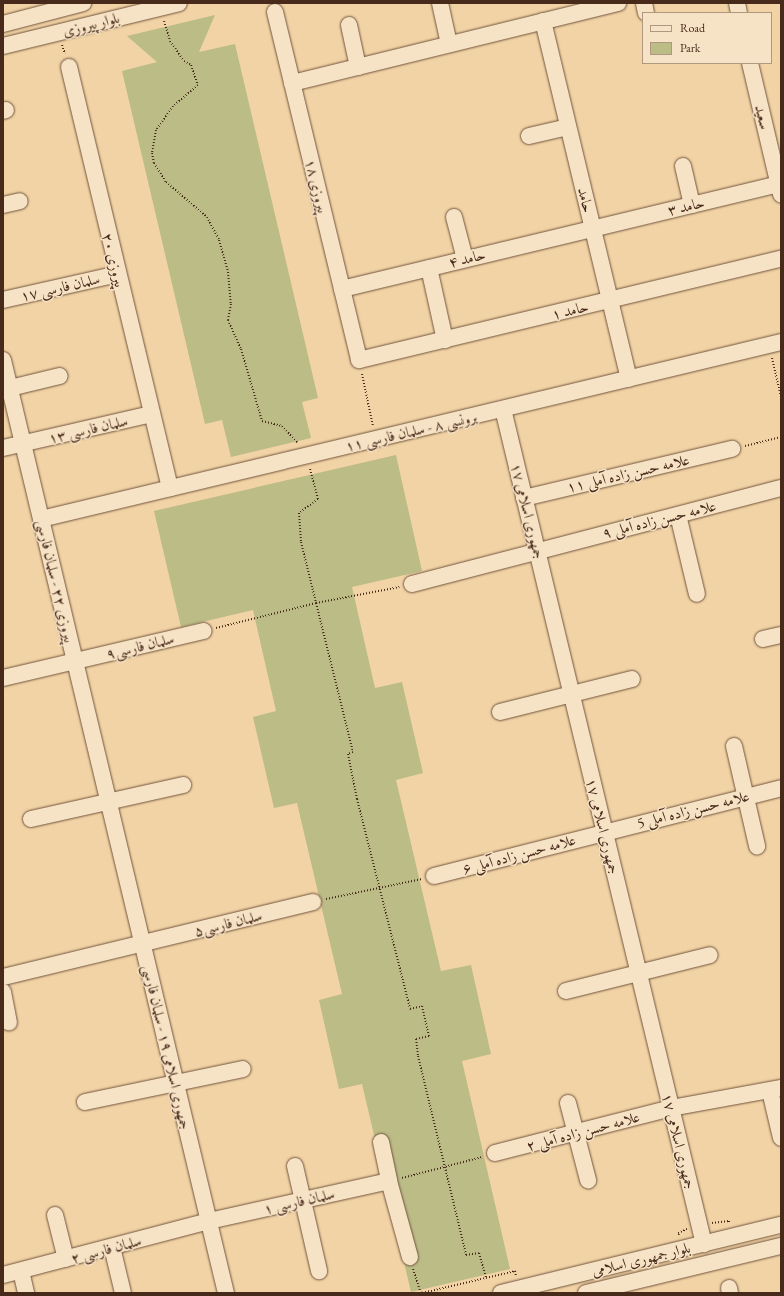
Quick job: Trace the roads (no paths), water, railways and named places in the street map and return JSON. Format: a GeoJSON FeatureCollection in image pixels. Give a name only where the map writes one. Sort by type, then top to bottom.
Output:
{"type":"FeatureCollection","features":[{"type":"Feature","properties":{"kind":"street","name":"بلوار پیروزی"},"geometry":{"type":"LineString","coordinates":[[3,24],[83,3]]}},
{"type":"Feature","properties":{"kind":"street","name":"بلوار پیروزی"},"geometry":{"type":"LineString","coordinates":[[3,46],[179,3]]}},
{"type":"Feature","properties":{"kind":"street"},"geometry":{"type":"LineString","coordinates":[[440,3],[449,44]]}},
{"type":"Feature","properties":{"kind":"street"},"geometry":{"type":"LineString","coordinates":[[292,82],[618,3]]}},
{"type":"Feature","properties":{"kind":"street","name":"پیروزی ۱۸"},"geometry":{"type":"LineString","coordinates":[[275,12],[359,360]]}},
{"type":"Feature","properties":{"kind":"street","name":"حامد"},"geometry":{"type":"LineString","coordinates":[[543,21],[629,379]]}},
{"type":"Feature","properties":{"kind":"street"},"geometry":{"type":"LineString","coordinates":[[349,25],[358,66]]}},
{"type":"Feature","properties":{"kind":"street","name":"سعید"},"geometry":{"type":"LineString","coordinates":[[750,64],[780,189]]}},
{"type":"Feature","properties":{"kind":"street","name":"پیروزی ۲۰"},"geometry":{"type":"LineString","coordinates":[[69,67],[170,488]]}},
{"type":"Feature","properties":{"kind":"street"},"geometry":{"type":"LineString","coordinates":[[529,136],[568,127]]}},
{"type":"Feature","properties":{"kind":"street"},"geometry":{"type":"LineString","coordinates":[[683,166],[692,204]]}},
{"type":"Feature","properties":{"kind":"street","name":"حامد ۳"},"geometry":{"type":"LineString","coordinates":[[593,228],[692,204],[780,189]]}},
{"type":"Feature","properties":{"kind":"street"},"geometry":{"type":"LineString","coordinates":[[3,205],[20,200]]}},
{"type":"Feature","properties":{"kind":"street"},"geometry":{"type":"LineString","coordinates":[[454,217],[465,259]]}},
{"type":"Feature","properties":{"kind":"street","name":"حامد ۴"},"geometry":{"type":"LineString","coordinates":[[342,288],[593,228]]}},
{"type":"Feature","properties":{"kind":"street","name":"حامد ۱"},"geometry":{"type":"LineString","coordinates":[[359,360],[781,259]]}},
{"type":"Feature","properties":{"kind":"street"},"geometry":{"type":"LineString","coordinates":[[429,268],[445,340]]}},
{"type":"Feature","properties":{"kind":"street","name":"سلمان فارسی ۱۷"},"geometry":{"type":"LineString","coordinates":[[3,300],[118,274]]}},
{"type":"Feature","properties":{"kind":"street","name":"برونسی ۸ - سلمان فارسی ۱۱"},"geometry":{"type":"LineString","coordinates":[[41,519],[775,344]]}},
{"type":"Feature","properties":{"kind":"street","name":"پیروزی ۲۲ - سلمان فارسی"},"geometry":{"type":"LineString","coordinates":[[3,360],[109,802]]}},
{"type":"Feature","properties":{"kind":"street"},"geometry":{"type":"LineString","coordinates":[[10,388],[60,376]]}},
{"type":"Feature","properties":{"kind":"street","name":"جمهوری اسلامی ۱۷"},"geometry":{"type":"LineString","coordinates":[[503,409],[704,1244]]}},
{"type":"Feature","properties":{"kind":"street","name":"سلمان فارسی ۱۳"},"geometry":{"type":"LineString","coordinates":[[3,448],[152,414]]}},
{"type":"Feature","properties":{"kind":"street","name":"علامه حسن زاده آملی ۱۱"},"geometry":{"type":"LineString","coordinates":[[524,498],[732,449]]}},
{"type":"Feature","properties":{"kind":"street","name":"علامه حسن زاده آملی ۹"},"geometry":{"type":"LineString","coordinates":[[412,584],[781,488]]}},
{"type":"Feature","properties":{"kind":"street"},"geometry":{"type":"LineString","coordinates":[[678,514],[697,594]]}},
{"type":"Feature","properties":{"kind":"street","name":"سلمان فارسی۹"},"geometry":{"type":"LineString","coordinates":[[3,678],[204,631]]}},
{"type":"Feature","properties":{"kind":"street"},"geometry":{"type":"LineString","coordinates":[[763,638],[781,635]]}},
{"type":"Feature","properties":{"kind":"street"},"geometry":{"type":"LineString","coordinates":[[500,712],[632,678]]}},
{"type":"Feature","properties":{"kind":"street"},"geometry":{"type":"LineString","coordinates":[[734,746],[747,796],[757,846]]}},
{"type":"Feature","properties":{"kind":"street"},"geometry":{"type":"LineString","coordinates":[[31,819],[183,784]]}},
{"type":"Feature","properties":{"kind":"street","name":"علامه حسن زاده آملی 5"},"geometry":{"type":"LineString","coordinates":[[605,831],[781,788]]}},
{"type":"Feature","properties":{"kind":"street","name":"جمهوری اسلامی ۱۹ - سلمان فارسی"},"geometry":{"type":"LineString","coordinates":[[109,802],[226,1293]]}},
{"type":"Feature","properties":{"kind":"street","name":"علامه حسن زاده آملی ۶"},"geometry":{"type":"LineString","coordinates":[[434,876],[605,831]]}},
{"type":"Feature","properties":{"kind":"street","name":"سلمان فارسی۵"},"geometry":{"type":"LineString","coordinates":[[3,977],[313,902]]}},
{"type":"Feature","properties":{"kind":"street"},"geometry":{"type":"LineString","coordinates":[[566,991],[710,955]]}},
{"type":"Feature","properties":{"kind":"street"},"geometry":{"type":"LineString","coordinates":[[3,992],[9,1022]]}},
{"type":"Feature","properties":{"kind":"street"},"geometry":{"type":"LineString","coordinates":[[85,1102],[243,1068]]}},
{"type":"Feature","properties":{"kind":"street"},"geometry":{"type":"LineString","coordinates":[[775,1090],[781,1138]]}},
{"type":"Feature","properties":{"kind":"street","name":"علامه حسن زاده آملی ۲"},"geometry":{"type":"LineString","coordinates":[[495,1153],[576,1134],[671,1108],[775,1090]]}},
{"type":"Feature","properties":{"kind":"street"},"geometry":{"type":"LineString","coordinates":[[568,1103],[588,1180]]}},
{"type":"Feature","properties":{"kind":"street"},"geometry":{"type":"LineString","coordinates":[[381,1142],[389,1181],[410,1256]]}},
{"type":"Feature","properties":{"kind":"street"},"geometry":{"type":"LineString","coordinates":[[295,1166],[319,1271]]}},
{"type":"Feature","properties":{"kind":"street","name":"سلمان فارسی ۱"},"geometry":{"type":"LineString","coordinates":[[209,1221],[389,1181]]}},
{"type":"Feature","properties":{"kind":"street"},"geometry":{"type":"LineString","coordinates":[[55,1215],[66,1259]]}},
{"type":"Feature","properties":{"kind":"street","name":"سلمان فارسی ۲"},"geometry":{"type":"LineString","coordinates":[[3,1275],[209,1221]]}},
{"type":"Feature","properties":{"kind":"street","name":"بلوار جمهوری اسلامی"},"geometry":{"type":"LineString","coordinates":[[501,1293],[781,1225]]}},
{"type":"Feature","properties":{"kind":"street","name":"بلوار جمهوری اسلامی"},"geometry":{"type":"LineString","coordinates":[[586,1293],[781,1246]]}},
{"type":"Feature","properties":{"kind":"street"},"geometry":{"type":"LineString","coordinates":[[112,1247],[124,1293]]}},
{"type":"Feature","properties":{"kind":"street"},"geometry":{"type":"LineString","coordinates":[[21,1270],[26,1293]]}}]}
